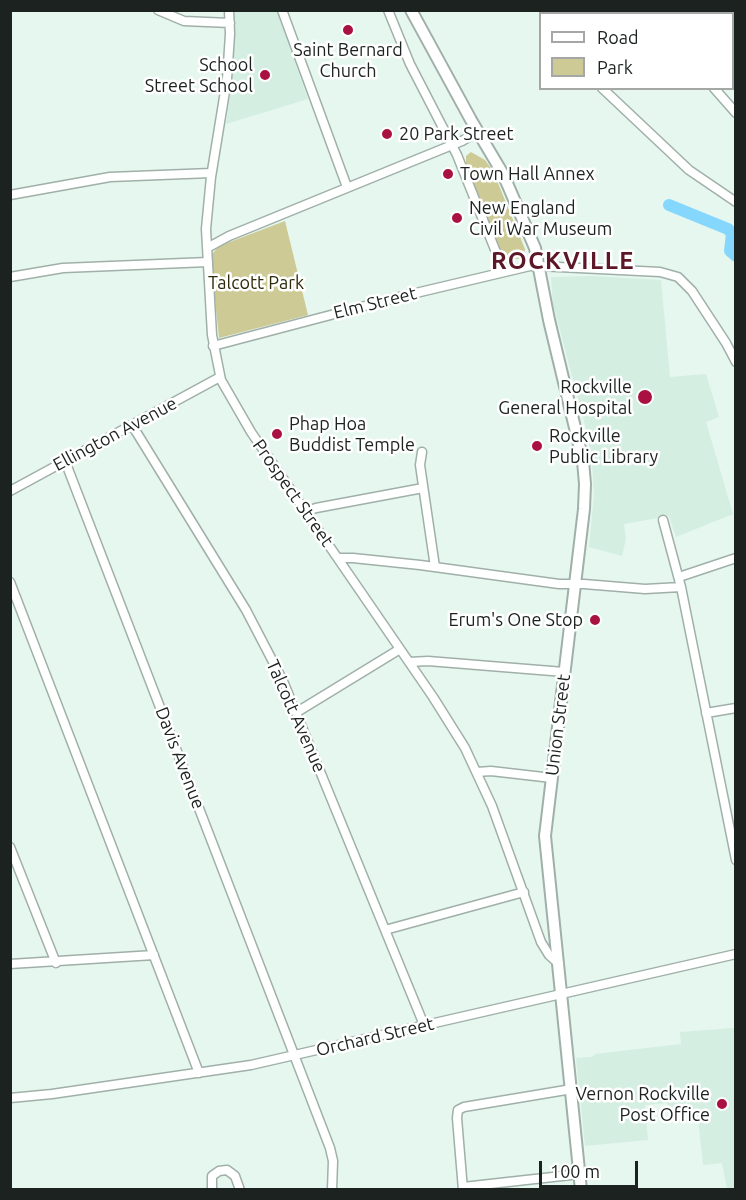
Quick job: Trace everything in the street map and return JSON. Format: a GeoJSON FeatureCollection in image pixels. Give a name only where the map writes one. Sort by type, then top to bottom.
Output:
{"type":"FeatureCollection","features":[{"type":"Feature","properties":{"kind":"main road","name":"Union Street"},"geometry":{"type":"LineString","coordinates":[[411,10],[477,132],[498,164],[535,248],[546,310],[576,426],[585,473],[585,509],[574,584],[546,842],[581,1190]]}},
{"type":"Feature","properties":{"kind":"street"},"geometry":{"type":"LineString","coordinates":[[158,10],[184,21],[230,23]]}},
{"type":"Feature","properties":{"kind":"street","name":"Prospect Street"},"geometry":{"type":"LineString","coordinates":[[229,10],[226,88],[211,174],[206,221],[213,346],[220,377],[240,415],[448,721],[477,772],[547,953],[560,964]]}},
{"type":"Feature","properties":{"kind":"street"},"geometry":{"type":"LineString","coordinates":[[282,10],[348,188]]}},
{"type":"Feature","properties":{"kind":"street"},"geometry":{"type":"LineString","coordinates":[[388,10],[410,64],[452,145],[504,272]]}},
{"type":"Feature","properties":{"kind":"street"},"geometry":{"type":"LineString","coordinates":[[604,90],[689,170],[735,202]]}},
{"type":"Feature","properties":{"kind":"street"},"geometry":{"type":"LineString","coordinates":[[716,90],[735,113]]}},
{"type":"Feature","properties":{"kind":"street"},"geometry":{"type":"LineString","coordinates":[[207,248],[229,236],[452,145],[477,132]]}},
{"type":"Feature","properties":{"kind":"street"},"geometry":{"type":"LineString","coordinates":[[10,195],[110,177],[211,174]]}},
{"type":"Feature","properties":{"kind":"street"},"geometry":{"type":"LineString","coordinates":[[10,277],[63,268],[208,262]]}},
{"type":"Feature","properties":{"kind":"street","name":"Elm Street"},"geometry":{"type":"LineString","coordinates":[[213,346],[390,299],[538,266],[660,272],[675,276],[692,291],[732,345],[735,362]]}},
{"type":"Feature","properties":{"kind":"street","name":"Ellington Avenue"},"geometry":{"type":"LineString","coordinates":[[10,490],[220,377]]}},
{"type":"Feature","properties":{"kind":"street","name":"Talcott Avenue"},"geometry":{"type":"LineString","coordinates":[[132,425],[246,610],[297,712],[424,1025]]}},
{"type":"Feature","properties":{"kind":"street"},"geometry":{"type":"LineString","coordinates":[[422,452],[420,462],[435,567]]}},
{"type":"Feature","properties":{"kind":"street","name":"Davis Avenue"},"geometry":{"type":"LineString","coordinates":[[65,461],[330,1148],[333,1161],[332,1190]]}},
{"type":"Feature","properties":{"kind":"street"},"geometry":{"type":"LineString","coordinates":[[305,512],[315,508],[423,488]]}},
{"type":"Feature","properties":{"kind":"street"},"geometry":{"type":"LineString","coordinates":[[663,519],[681,587],[735,860]]}},
{"type":"Feature","properties":{"kind":"street"},"geometry":{"type":"LineString","coordinates":[[338,558],[359,558],[559,584],[645,589],[681,587]]}},
{"type":"Feature","properties":{"kind":"street"},"geometry":{"type":"LineString","coordinates":[[679,578],[735,558]]}},
{"type":"Feature","properties":{"kind":"street"},"geometry":{"type":"LineString","coordinates":[[10,582],[199,1073]]}},
{"type":"Feature","properties":{"kind":"street"},"geometry":{"type":"LineString","coordinates":[[297,712],[400,649]]}},
{"type":"Feature","properties":{"kind":"street"},"geometry":{"type":"LineString","coordinates":[[409,662],[428,661],[564,672]]}},
{"type":"Feature","properties":{"kind":"street"},"geometry":{"type":"LineString","coordinates":[[706,713],[735,708]]}},
{"type":"Feature","properties":{"kind":"street"},"geometry":{"type":"LineString","coordinates":[[477,772],[491,771],[552,778]]}},
{"type":"Feature","properties":{"kind":"street"},"geometry":{"type":"LineString","coordinates":[[10,847],[56,963]]}},
{"type":"Feature","properties":{"kind":"street"},"geometry":{"type":"LineString","coordinates":[[385,930],[524,892]]}},
{"type":"Feature","properties":{"kind":"street"},"geometry":{"type":"LineString","coordinates":[[539,932],[549,938],[557,939]]}},
{"type":"Feature","properties":{"kind":"street","name":"Orchard Street"},"geometry":{"type":"LineString","coordinates":[[10,1098],[199,1073],[295,1055],[735,954]]}},
{"type":"Feature","properties":{"kind":"street"},"geometry":{"type":"LineString","coordinates":[[10,964],[56,963],[154,955]]}},
{"type":"Feature","properties":{"kind":"street"},"geometry":{"type":"LineString","coordinates":[[572,1089],[458,1110],[457,1118],[463,1188],[579,1173]]}},
{"type":"Feature","properties":{"kind":"street"},"geometry":{"type":"LineString","coordinates":[[212,1190],[212,1176],[219,1171],[227,1170],[235,1176],[240,1190]]}},
{"type":"Feature","properties":{"kind":"shaded area","name":"School Street School"},"geometry":{"type":"Polygon","coordinates":[[[234,11],[277,11],[308,99],[226,124],[234,11]]]}},
{"type":"Feature","properties":{"kind":"shaded area","name":"Rockville General Hospital"},"geometry":{"type":"Polygon","coordinates":[[[592,276],[661,280],[670,377],[706,374],[719,417],[706,422],[733,514],[676,537],[669,516],[624,524],[626,539],[622,556],[589,547],[594,495],[592,461],[586,429],[553,304],[551,277],[592,276]]]}},
{"type":"Feature","properties":{"kind":"shaded area"},"geometry":{"type":"Polygon","coordinates":[[[733,1028],[736,1033],[735,1189],[727,1189],[722,1163],[703,1165],[697,1109],[673,1111],[666,1103],[645,1105],[648,1140],[585,1146],[576,1058],[681,1044],[680,1032],[733,1028]]]}},
{"type":"Feature","properties":{"kind":"green space"},"geometry":{"type":"Polygon","coordinates":[[[471,152],[485,160],[493,171],[525,249],[520,259],[509,259],[502,253],[466,168],[466,156],[471,152]]]}},
{"type":"Feature","properties":{"kind":"green space","name":"Talcott Park"},"geometry":{"type":"Polygon","coordinates":[[[285,221],[308,315],[219,338],[211,260],[213,253],[219,246],[285,221]]]}},
{"type":"Feature","properties":{"kind":"waterway"},"geometry":{"type":"LineString","coordinates":[[669,205],[728,229],[732,234],[730,251],[736,256]]}},
{"type":"Feature","properties":{"kind":"place","name":"Saint Bernard Church"},"geometry":{"type":"Point","coordinates":[348,30]}},
{"type":"Feature","properties":{"kind":"place","name":"School Street School"},"geometry":{"type":"Point","coordinates":[265,75]}},
{"type":"Feature","properties":{"kind":"place","name":"20 Park Street"},"geometry":{"type":"Point","coordinates":[387,134]}},
{"type":"Feature","properties":{"kind":"place","name":"Town Hall Annex"},"geometry":{"type":"Point","coordinates":[448,174]}},
{"type":"Feature","properties":{"kind":"place","name":"New England Civil War Museum"},"geometry":{"type":"Point","coordinates":[457,218]}},
{"type":"Feature","properties":{"kind":"place","name":"Rockville General Hospital"},"geometry":{"type":"Point","coordinates":[645,397]}},
{"type":"Feature","properties":{"kind":"place","name":"Phap Hoa Buddist Temple"},"geometry":{"type":"Point","coordinates":[277,434]}},
{"type":"Feature","properties":{"kind":"place","name":"Rockville Public Library"},"geometry":{"type":"Point","coordinates":[537,446]}},
{"type":"Feature","properties":{"kind":"place","name":"Erum's One Stop"},"geometry":{"type":"Point","coordinates":[595,620]}},
{"type":"Feature","properties":{"kind":"place","name":"Vernon Rockville Post Office"},"geometry":{"type":"Point","coordinates":[722,1104]}},
{"type":"Feature","properties":{"kind":"district","name":"ROCKVILLE"},"geometry":{"type":"Point","coordinates":[563,261]}}]}
